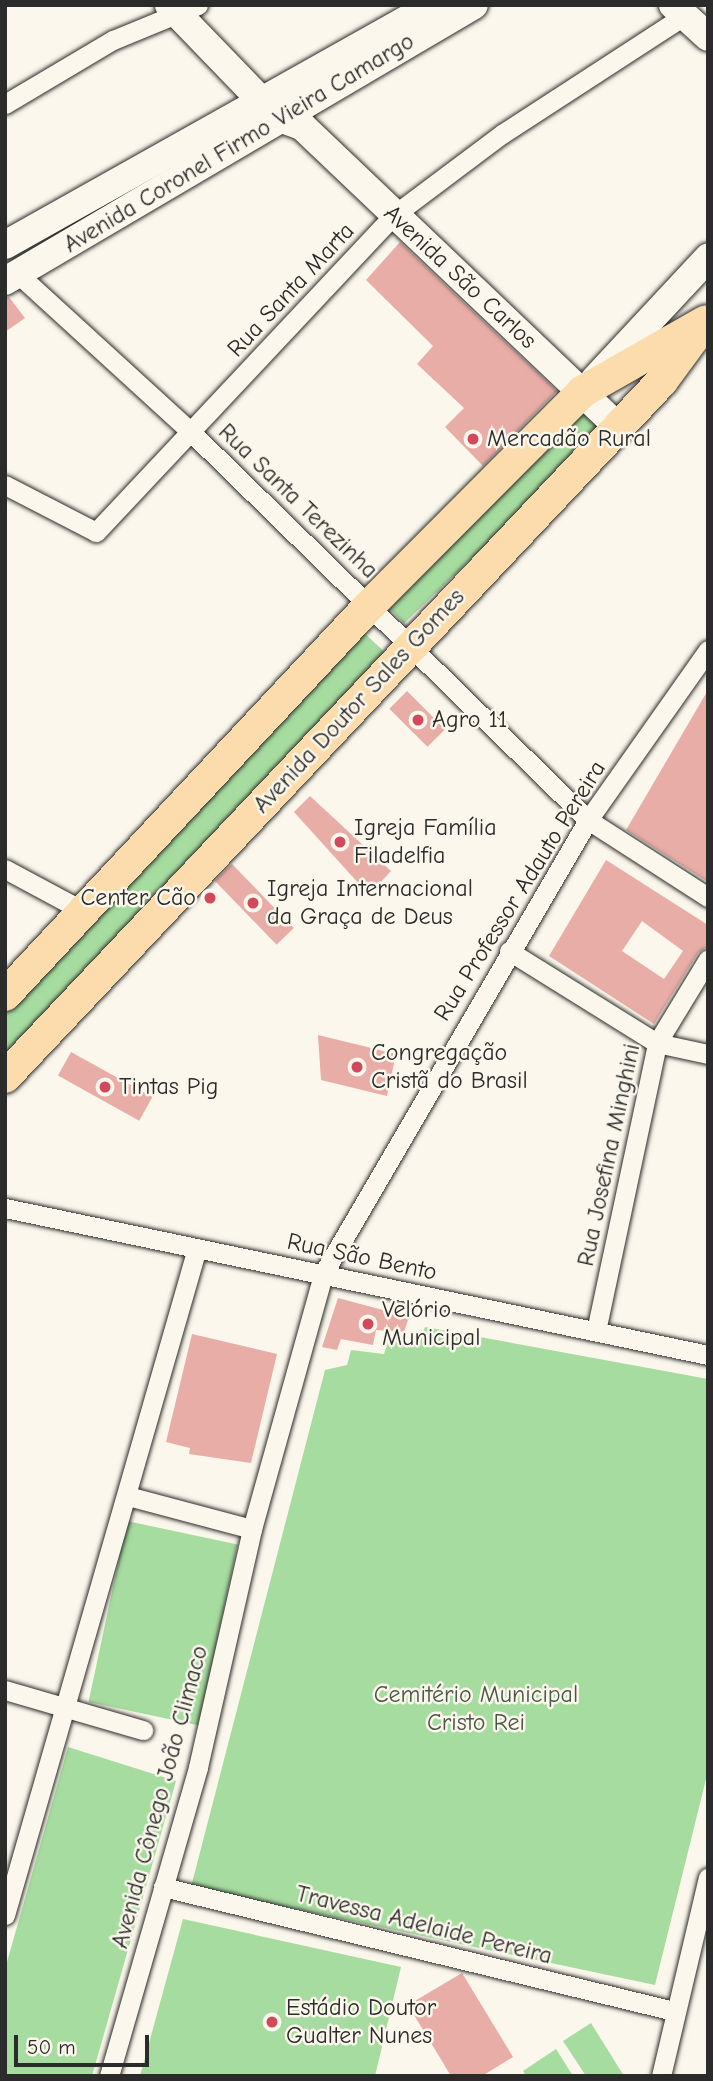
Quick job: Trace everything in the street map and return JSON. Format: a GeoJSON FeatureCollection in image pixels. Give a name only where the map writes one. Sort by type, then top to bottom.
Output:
{"type":"FeatureCollection","features":[{"type":"Feature","properties":{"kind":"main road","name":"Avenida Coronel Firmo Vieira Camargo"},"geometry":{"type":"LineString","coordinates":[[12,278],[283,108],[433,5]]}},
{"type":"Feature","properties":{"kind":"main road","name":"Avenida Coronel Firmo Vieira Camargo"},"geometry":{"type":"LineString","coordinates":[[5,244],[283,108],[474,5]]}},
{"type":"Feature","properties":{"kind":"main road","name":"Avenida São Carlos"},"geometry":{"type":"LineString","coordinates":[[187,7],[283,108],[618,427]]}},
{"type":"Feature","properties":{"kind":"main road"},"geometry":{"type":"LineString","coordinates":[[679,11],[708,37]]}},
{"type":"Feature","properties":{"kind":"main road","name":"Avenida Doutor Sales Gomes"},"geometry":{"type":"LineString","coordinates":[[5,995],[370,605],[583,392],[708,258]]}},
{"type":"Feature","properties":{"kind":"main road","name":"Avenida Doutor Sales Gomes"},"geometry":{"type":"LineString","coordinates":[[583,392],[703,332]]}},
{"type":"Feature","properties":{"kind":"main road","name":"Avenida Doutor Sales Gomes"},"geometry":{"type":"LineString","coordinates":[[5,1077],[618,427],[703,332]]}},
{"type":"Feature","properties":{"kind":"street"},"geometry":{"type":"LineString","coordinates":[[5,104],[113,40],[187,7]]}},
{"type":"Feature","properties":{"kind":"street","name":"Rua Santa Marta"},"geometry":{"type":"LineString","coordinates":[[5,485],[96,532],[394,215],[502,134],[679,11]]}},
{"type":"Feature","properties":{"kind":"street","name":"Rua Santa Terezinha"},"geometry":{"type":"LineString","coordinates":[[12,278],[191,432],[589,820],[708,897]]}},
{"type":"Feature","properties":{"kind":"street","name":"Rua Professor Adauto Pereira"},"geometry":{"type":"LineString","coordinates":[[323,1275],[509,951],[589,820],[708,650]]}},
{"type":"Feature","properties":{"kind":"street"},"geometry":{"type":"LineString","coordinates":[[5,869],[83,911]]}},
{"type":"Feature","properties":{"kind":"street"},"geometry":{"type":"LineString","coordinates":[[509,951],[657,1043],[708,1054]]}},
{"type":"Feature","properties":{"kind":"street","name":"Rua Josefina Minghini"},"geometry":{"type":"LineString","coordinates":[[596,1331],[657,1043],[708,959]]}},
{"type":"Feature","properties":{"kind":"street","name":"Rua São Bento"},"geometry":{"type":"LineString","coordinates":[[5,1208],[708,1355]]}},
{"type":"Feature","properties":{"kind":"street"},"geometry":{"type":"LineString","coordinates":[[5,1915],[128,1496],[197,1248]]}},
{"type":"Feature","properties":{"kind":"street","name":"Avenida Cônego João Climaco"},"geometry":{"type":"LineString","coordinates":[[109,2076],[198,1767],[252,1529],[323,1275]]}},
{"type":"Feature","properties":{"kind":"street"},"geometry":{"type":"LineString","coordinates":[[128,1496],[252,1529]]}},
{"type":"Feature","properties":{"kind":"street"},"geometry":{"type":"LineString","coordinates":[[5,1690],[143,1730]]}},
{"type":"Feature","properties":{"kind":"street"},"geometry":{"type":"LineString","coordinates":[[661,2076],[674,2011],[708,1877]]}},
{"type":"Feature","properties":{"kind":"street","name":"Travessa Adelaide Pereira"},"geometry":{"type":"LineString","coordinates":[[163,1887],[674,2011]]}},
{"type":"Feature","properties":{"kind":"green space"},"geometry":{"type":"Polygon","coordinates":[[[581,408],[603,431],[404,623],[382,600],[581,408]]]}},
{"type":"Feature","properties":{"kind":"green space"},"geometry":{"type":"Polygon","coordinates":[[[363,632],[388,655],[5,1070],[5,1012],[363,632]]]}},
{"type":"Feature","properties":{"kind":"green space","name":"Cemitério Municipal Cristo Rei"},"geometry":{"type":"Polygon","coordinates":[[[425,1327],[708,1379],[708,1771],[655,1985],[191,1887],[325,1370],[347,1365],[351,1350],[384,1354],[389,1339],[418,1346],[425,1327]]]}},
{"type":"Feature","properties":{"kind":"green space"},"geometry":{"type":"Polygon","coordinates":[[[127,1521],[238,1544],[199,1725],[89,1702],[127,1521]]]}},
{"type":"Feature","properties":{"kind":"green space"},"geometry":{"type":"Polygon","coordinates":[[[68,1747],[176,1781],[92,2076],[5,2076],[5,1969],[68,1747]]]}},
{"type":"Feature","properties":{"kind":"green space","name":"Estádio Doutor Gualter Nunes"},"geometry":{"type":"Polygon","coordinates":[[[183,1919],[401,1967],[375,2076],[140,2076],[183,1919]]]}},
{"type":"Feature","properties":{"kind":"green space"},"geometry":{"type":"Polygon","coordinates":[[[591,2023],[624,2076],[586,2076],[563,2041],[591,2023]]]}},
{"type":"Feature","properties":{"kind":"green space"},"geometry":{"type":"Polygon","coordinates":[[[556,2049],[573,2076],[526,2076],[523,2071],[556,2049]]]}},
{"type":"Feature","properties":{"kind":"building"},"geometry":{"type":"Polygon","coordinates":[[[400,242],[557,391],[483,466],[445,427],[464,408],[417,364],[433,346],[366,280],[400,242]]]}},
{"type":"Feature","properties":{"kind":"building"},"geometry":{"type":"Polygon","coordinates":[[[9,297],[25,318],[5,332],[5,298],[9,297]]]}},
{"type":"Feature","properties":{"kind":"building"},"geometry":{"type":"Polygon","coordinates":[[[708,690],[708,882],[626,830],[708,690]]]}},
{"type":"Feature","properties":{"kind":"building","name":"Agro 11"},"geometry":{"type":"Polygon","coordinates":[[[407,691],[445,729],[428,747],[389,709],[407,691]]]}},
{"type":"Feature","properties":{"kind":"building","name":"Igreja Família Filadelfia"},"geometry":{"type":"Polygon","coordinates":[[[310,796],[391,871],[369,895],[294,812],[310,796]]]}},
{"type":"Feature","properties":{"kind":"building"},"geometry":{"type":"Polygon","coordinates":[[[606,860],[708,925],[708,946],[698,953],[654,1024],[549,956],[606,860]],[[642,921],[622,951],[664,979],[683,951],[642,921]]]}},
{"type":"Feature","properties":{"kind":"building","name":"Igreja Internacional da Graça de Deus"},"geometry":{"type":"Polygon","coordinates":[[[232,864],[294,928],[277,945],[215,881],[232,864]]]}},
{"type":"Feature","properties":{"kind":"building","name":"Congregação Cristã do Brasil"},"geometry":{"type":"Polygon","coordinates":[[[318,1035],[396,1054],[387,1096],[321,1080],[318,1035]]]}},
{"type":"Feature","properties":{"kind":"building","name":"Tintas Pig"},"geometry":{"type":"Polygon","coordinates":[[[71,1052],[152,1097],[139,1121],[58,1076],[71,1052]]]}},
{"type":"Feature","properties":{"kind":"building","name":"Velório Municipal"},"geometry":{"type":"Polygon","coordinates":[[[338,1298],[409,1317],[404,1332],[376,1330],[373,1345],[341,1339],[337,1350],[322,1347],[338,1298]]]}},
{"type":"Feature","properties":{"kind":"building"},"geometry":{"type":"Polygon","coordinates":[[[192,1334],[277,1354],[251,1463],[189,1454],[190,1448],[166,1442],[192,1334]]]}},
{"type":"Feature","properties":{"kind":"building"},"geometry":{"type":"Polygon","coordinates":[[[462,1973],[513,2057],[482,2076],[451,2076],[408,2005],[462,1973]]]}},
{"type":"Feature","properties":{"kind":"place","name":"Mercadão Rural"},"geometry":{"type":"Point","coordinates":[473,439]}},
{"type":"Feature","properties":{"kind":"place","name":"Agro 11"},"geometry":{"type":"Point","coordinates":[418,720]}},
{"type":"Feature","properties":{"kind":"place","name":"Igreja Família Filadelfia"},"geometry":{"type":"Point","coordinates":[340,842]}},
{"type":"Feature","properties":{"kind":"place","name":"Center Cão"},"geometry":{"type":"Point","coordinates":[210,898]}},
{"type":"Feature","properties":{"kind":"place","name":"Igreja Internacional da Graça de Deus"},"geometry":{"type":"Point","coordinates":[253,903]}},
{"type":"Feature","properties":{"kind":"place","name":"Congregação Cristã do Brasil"},"geometry":{"type":"Point","coordinates":[357,1067]}},
{"type":"Feature","properties":{"kind":"place","name":"Tintas Pig"},"geometry":{"type":"Point","coordinates":[105,1087]}},
{"type":"Feature","properties":{"kind":"place","name":"Velório Municipal"},"geometry":{"type":"Point","coordinates":[368,1324]}},
{"type":"Feature","properties":{"kind":"place","name":"Estádio Doutor Gualter Nunes"},"geometry":{"type":"Point","coordinates":[272,2022]}}]}
